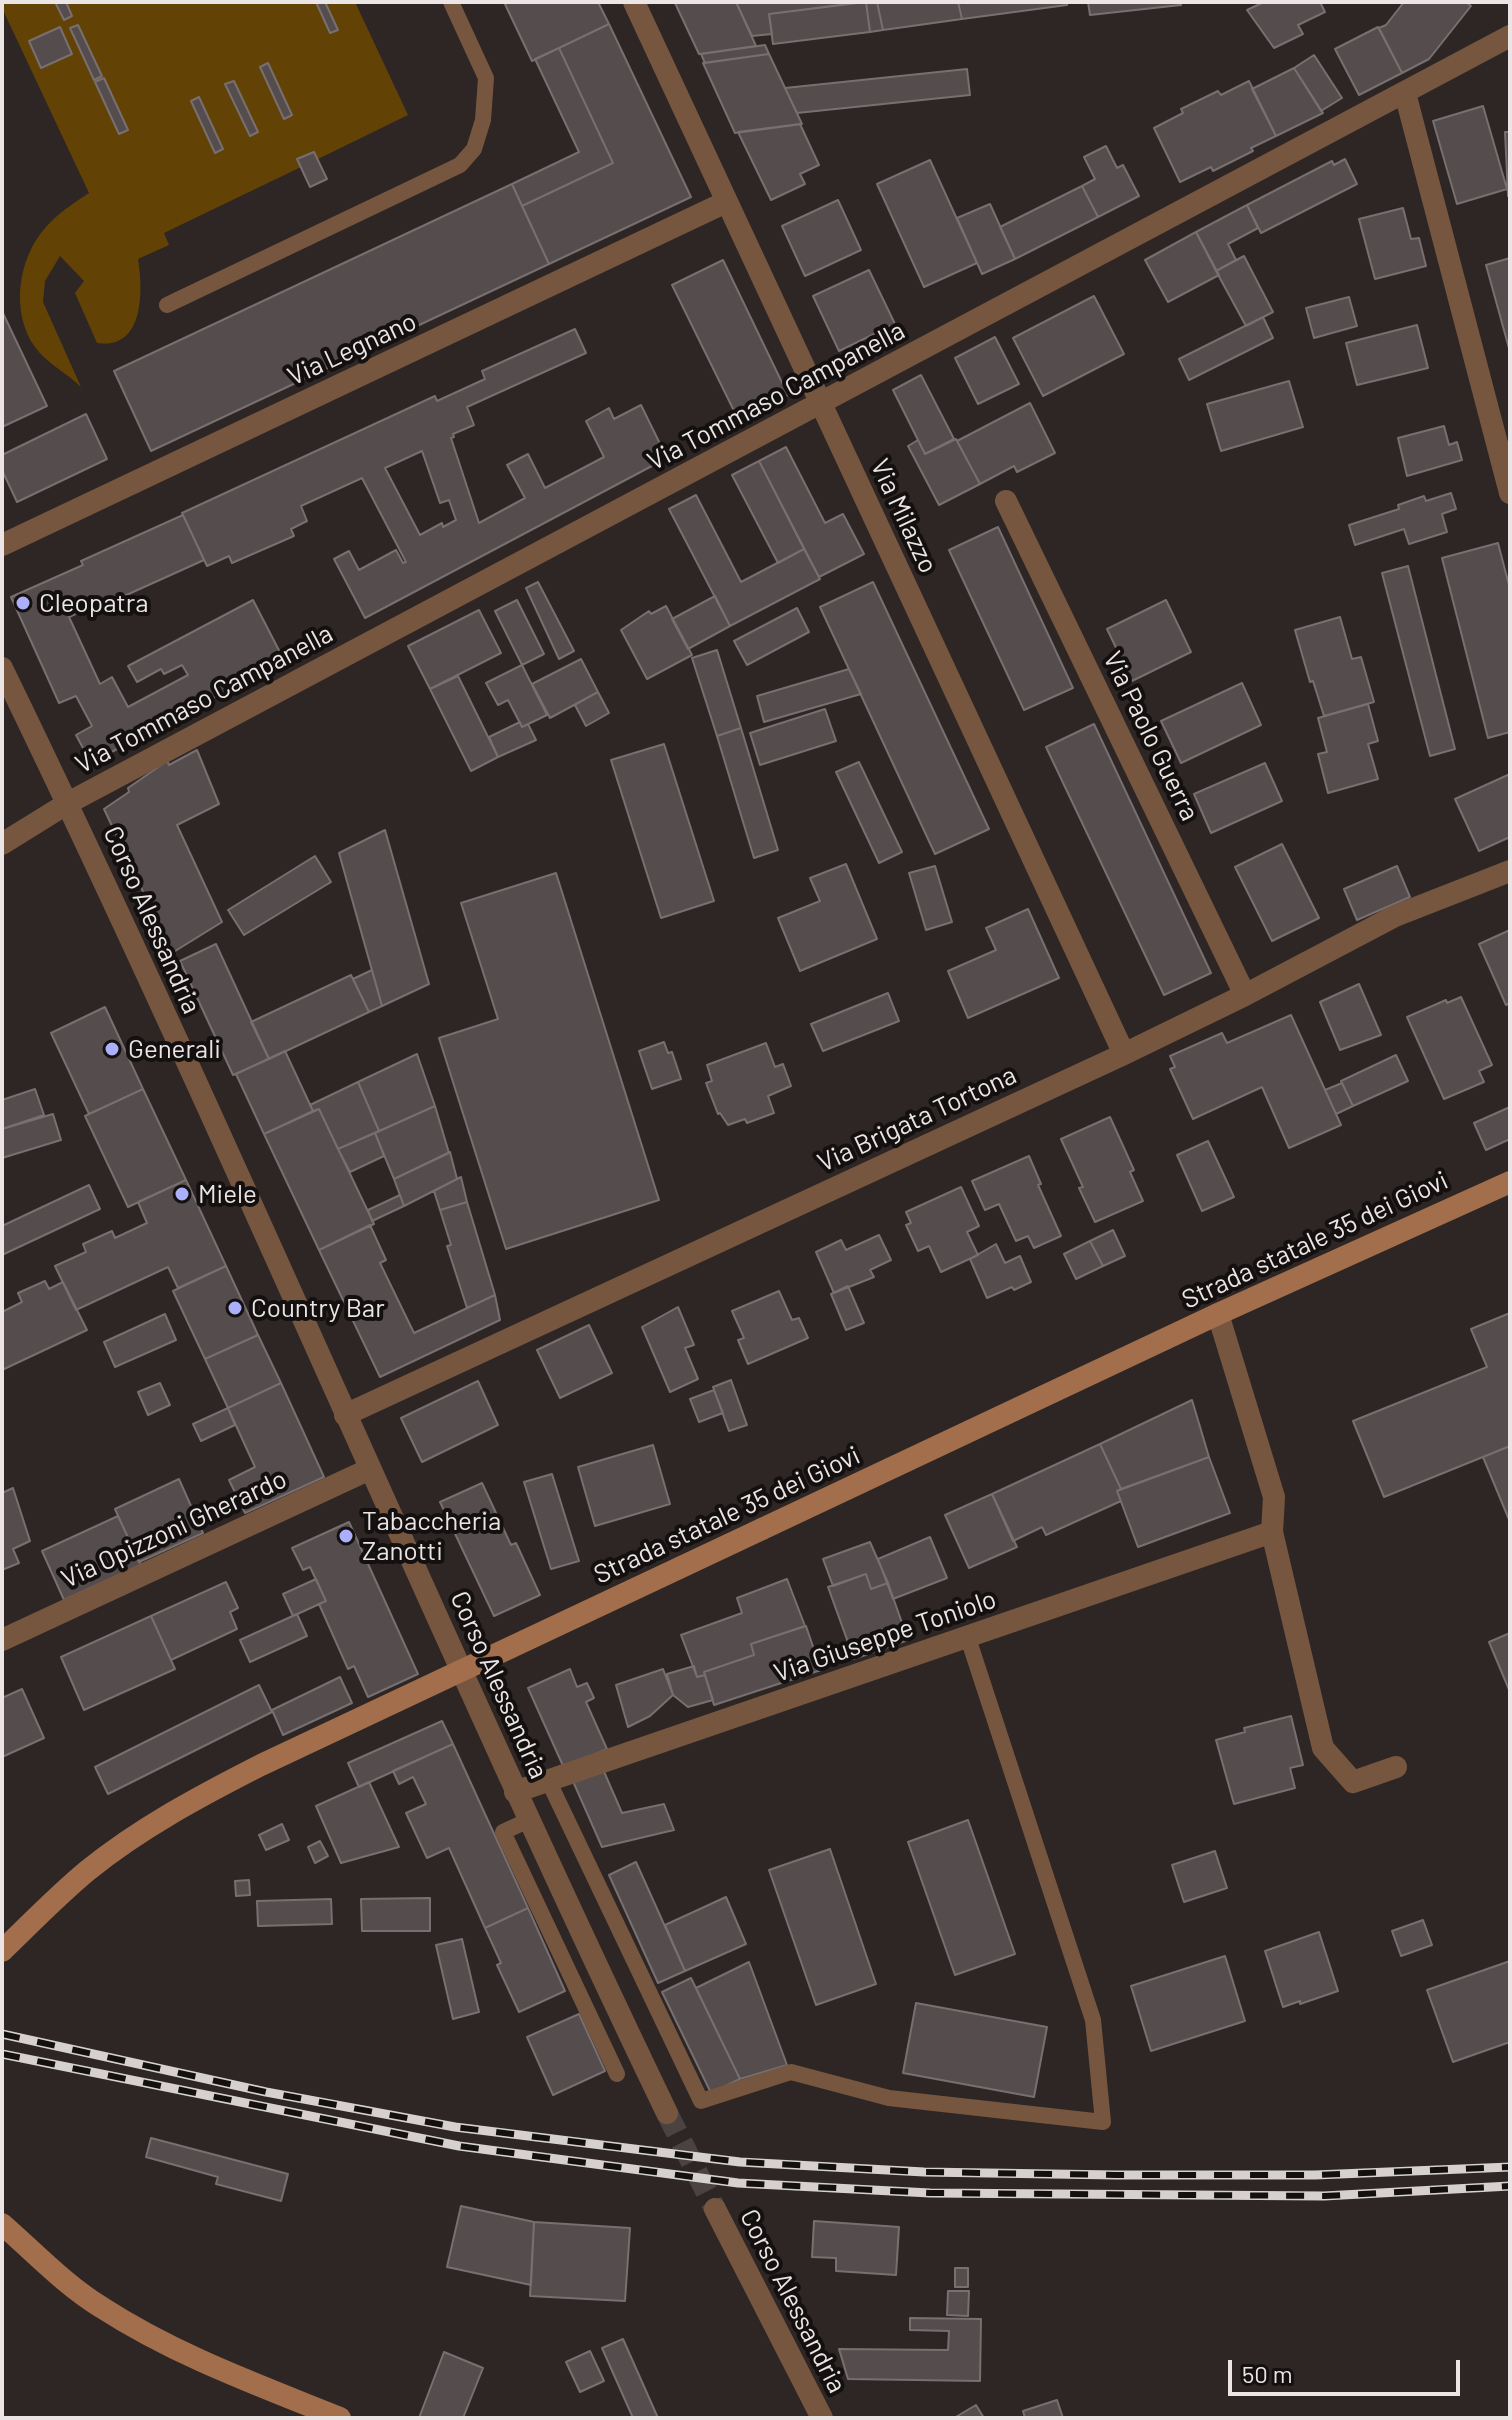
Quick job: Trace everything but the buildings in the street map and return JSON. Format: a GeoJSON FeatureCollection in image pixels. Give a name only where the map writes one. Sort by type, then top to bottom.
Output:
{"type":"FeatureCollection","features":[{"type":"Feature","properties":{"kind":"main road","name":"Strada statale 35 dei Giovi"},"geometry":{"type":"LineString","coordinates":[[2,1951],[50,1903],[131,1838],[189,1802],[273,1759],[1218,1314],[1510,1182]]}},
{"type":"Feature","properties":{"kind":"main road"},"geometry":{"type":"LineString","coordinates":[[2,2224],[111,2314],[215,2368],[340,2418]]}},
{"type":"Feature","properties":{"kind":"street","name":"Via Milazzo"},"geometry":{"type":"LineString","coordinates":[[634,2],[1124,1054]]}},
{"type":"Feature","properties":{"kind":"street","name":"Via Tommaso Campanella"},"geometry":{"type":"LineString","coordinates":[[2,844],[68,803],[1510,36]]}},
{"type":"Feature","properties":{"kind":"street"},"geometry":{"type":"LineString","coordinates":[[1405,93],[1510,493]]}},
{"type":"Feature","properties":{"kind":"street","name":"Via Legnano"},"geometry":{"type":"LineString","coordinates":[[2,545],[726,202]]}},
{"type":"Feature","properties":{"kind":"street","name":"Via Paolo Guerra"},"geometry":{"type":"LineString","coordinates":[[1006,501],[1245,995]]}},
{"type":"Feature","properties":{"kind":"street","name":"Corso Alessandria"},"geometry":{"type":"LineString","coordinates":[[2,668],[68,803],[515,1792],[667,2113]]}},
{"type":"Feature","properties":{"kind":"street","name":"Via Brigata Tortona"},"geometry":{"type":"LineString","coordinates":[[345,1415],[1124,1054],[1395,916],[1510,871]]}},
{"type":"Feature","properties":{"kind":"street"},"geometry":{"type":"LineString","coordinates":[[1218,1314],[1274,1497],[1272,1532],[1323,1748],[1353,1782],[1396,1767]]}},
{"type":"Feature","properties":{"kind":"street","name":"Via Opizzoni Gherardo"},"geometry":{"type":"LineString","coordinates":[[2,1640],[370,1469]]}},
{"type":"Feature","properties":{"kind":"street","name":"Via Giuseppe Toniolo"},"geometry":{"type":"LineString","coordinates":[[515,1792],[1272,1532]]}},
{"type":"Feature","properties":{"kind":"street","name":"Corso Alessandria"},"geometry":{"type":"LineString","coordinates":[[715,2209],[822,2418]]}},
{"type":"Feature","properties":{"kind":"lane"},"geometry":{"type":"LineString","coordinates":[[167,305],[460,165],[474,149],[483,120],[486,78],[451,2]]}},
{"type":"Feature","properties":{"kind":"lane"},"geometry":{"type":"LineString","coordinates":[[548,1780],[701,2101],[791,2072],[889,2098],[1103,2122],[1093,2020],[968,1638]]}},
{"type":"Feature","properties":{"kind":"lane"},"geometry":{"type":"LineString","coordinates":[[529,1820],[503,1832],[617,2074]]}},
{"type":"Feature","properties":{"kind":"shaded area"},"geometry":{"type":"Polygon","coordinates":[[[2,2],[355,2],[408,115],[318,159],[314,152],[298,159],[301,167],[164,233],[169,245],[138,259],[140,301],[137,315],[132,328],[113,343],[97,343],[75,293],[84,281],[60,256],[45,281],[43,302],[81,387],[35,347],[22,318],[20,302],[24,269],[36,239],[66,208],[89,193],[2,8],[2,2]]]}},
{"type":"Feature","properties":{"kind":"tunnel"},"geometry":{"type":"LineString","coordinates":[[667,2113],[715,2209]]}},
{"type":"Feature","properties":{"kind":"railway"},"geometry":{"type":"LineString","coordinates":[[2,2034],[266,2092],[455,2127],[740,2162],[924,2172],[1116,2175],[1315,2175],[1510,2167]]}},
{"type":"Feature","properties":{"kind":"railway"},"geometry":{"type":"LineString","coordinates":[[2,2054],[459,2146],[738,2183],[930,2193],[1324,2196],[1510,2186]]}},
{"type":"Feature","properties":{"kind":"place","name":"Cleopatra"},"geometry":{"type":"Point","coordinates":[23,603]}},
{"type":"Feature","properties":{"kind":"place","name":"Generali"},"geometry":{"type":"Point","coordinates":[112,1049]}},
{"type":"Feature","properties":{"kind":"place","name":"Miele"},"geometry":{"type":"Point","coordinates":[182,1194]}},
{"type":"Feature","properties":{"kind":"place","name":"Country Bar"},"geometry":{"type":"Point","coordinates":[235,1308]}},
{"type":"Feature","properties":{"kind":"place","name":"Tabaccheria Zanotti"},"geometry":{"type":"Point","coordinates":[346,1536]}}]}
